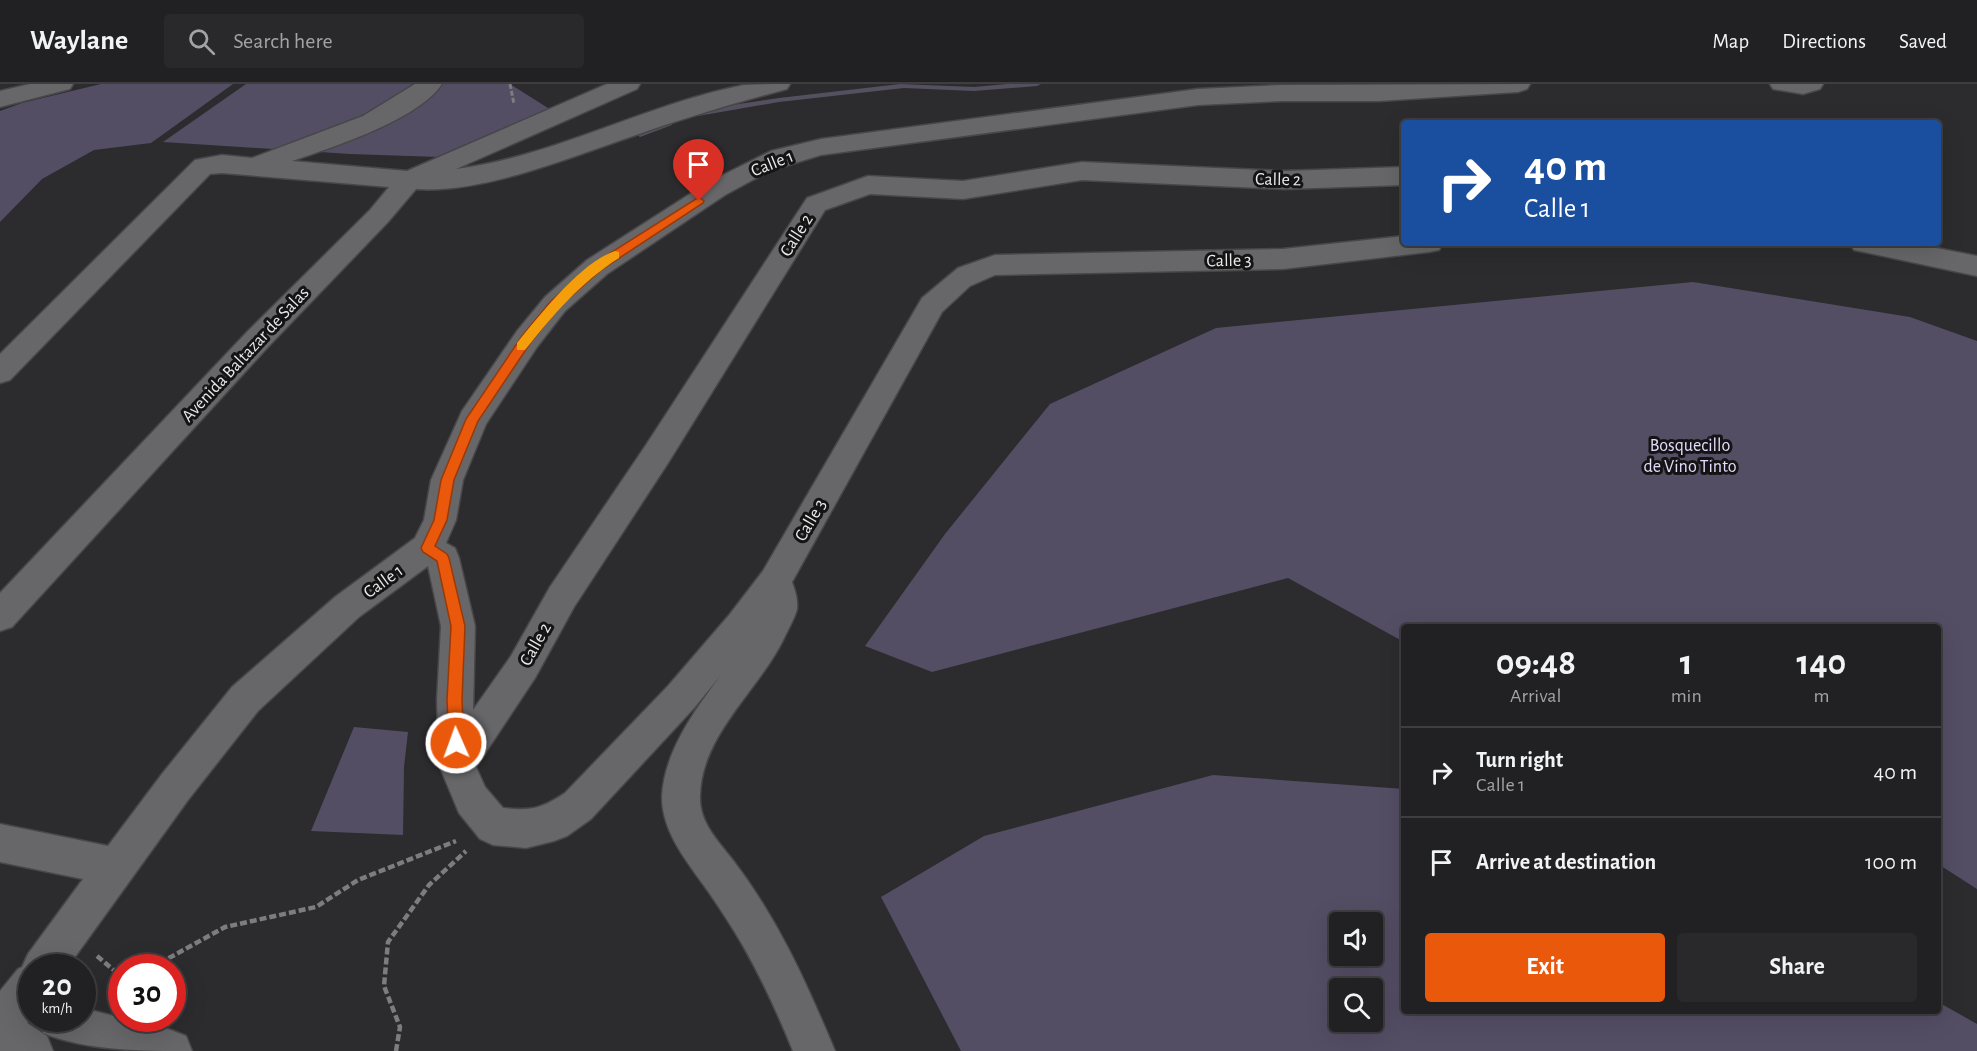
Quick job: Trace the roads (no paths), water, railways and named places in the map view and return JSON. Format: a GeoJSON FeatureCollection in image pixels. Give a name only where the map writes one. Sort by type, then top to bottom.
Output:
{"type":"FeatureCollection","features":[{"type":"Feature","properties":{"kind":"street"},"geometry":{"type":"LineString","coordinates":[[0,99],[61,84]]}},
{"type":"Feature","properties":{"kind":"street"},"geometry":{"type":"LineString","coordinates":[[249,167],[337,136],[382,116],[417,96],[430,84]]}},
{"type":"Feature","properties":{"kind":"street","name":"Avenida Baltazar de Salas"},"geometry":{"type":"LineString","coordinates":[[0,616],[257,340],[378,216],[409,180],[628,84]]}},
{"type":"Feature","properties":{"kind":"street"},"geometry":{"type":"LineString","coordinates":[[0,372],[198,170],[213,164],[444,181],[491,172],[537,159],[689,109],[778,84]]}},
{"type":"Feature","properties":{"kind":"street","name":"Calle 1"},"geometry":{"type":"LineString","coordinates":[[54,954],[175,787],[245,699],[347,607],[428,548],[440,520],[447,480],[473,419],[526,339],[555,304],[597,267],[717,189],[760,165],[821,147],[1161,101],[1274,94],[1438,91],[1518,84]]}},
{"type":"Feature","properties":{"kind":"street"},"geometry":{"type":"LineString","coordinates":[[1782,84],[1811,84]]}},
{"type":"Feature","properties":{"kind":"street","name":"Calle 2"},"geometry":{"type":"LineString","coordinates":[[457,765],[522,667],[562,597],[657,454],[816,204],[868,185],[963,190],[1082,171],[1285,180],[1401,176]]}},
{"type":"Feature","properties":{"kind":"street","name":"Calle 3"},"geometry":{"type":"LineString","coordinates":[[457,765],[472,801],[493,826],[526,829],[554,823],[578,806],[681,697],[775,581],[932,305],[955,283],[977,268],[994,265],[1283,259],[1402,246]]}},
{"type":"Feature","properties":{"kind":"street"},"geometry":{"type":"LineString","coordinates":[[1879,246],[1977,266]]}},
{"type":"Feature","properties":{"kind":"street"},"geometry":{"type":"LineString","coordinates":[[428,548],[443,558],[458,626],[455,700],[457,765]]}},
{"type":"Feature","properties":{"kind":"street"},"geometry":{"type":"LineString","coordinates":[[775,581],[780,610],[757,653],[699,738],[687,765],[681,795],[683,818],[696,843],[726,883],[781,974],[814,1051]]}},
{"type":"Feature","properties":{"kind":"street"},"geometry":{"type":"LineString","coordinates":[[0,843],[117,867]]}},
{"type":"Feature","properties":{"kind":"street"},"geometry":{"type":"LineString","coordinates":[[0,1030],[32,1051]]}},
{"type":"Feature","properties":{"kind":"street"},"geometry":{"type":"LineString","coordinates":[[96,1032],[171,1051]]}},
{"type":"Feature","properties":{"kind":"waterway"},"geometry":{"type":"LineString","coordinates":[[698,113],[779,100],[904,86],[974,89],[1037,84]]}},
{"type":"Feature","properties":{"kind":"waterway"},"geometry":{"type":"LineString","coordinates":[[640,134],[669,123]]}},
{"type":"Feature","properties":{"kind":"park label","name":"Bosquecillo de Vino Tinto"},"geometry":{"type":"Point","coordinates":[1690,455]}}]}
